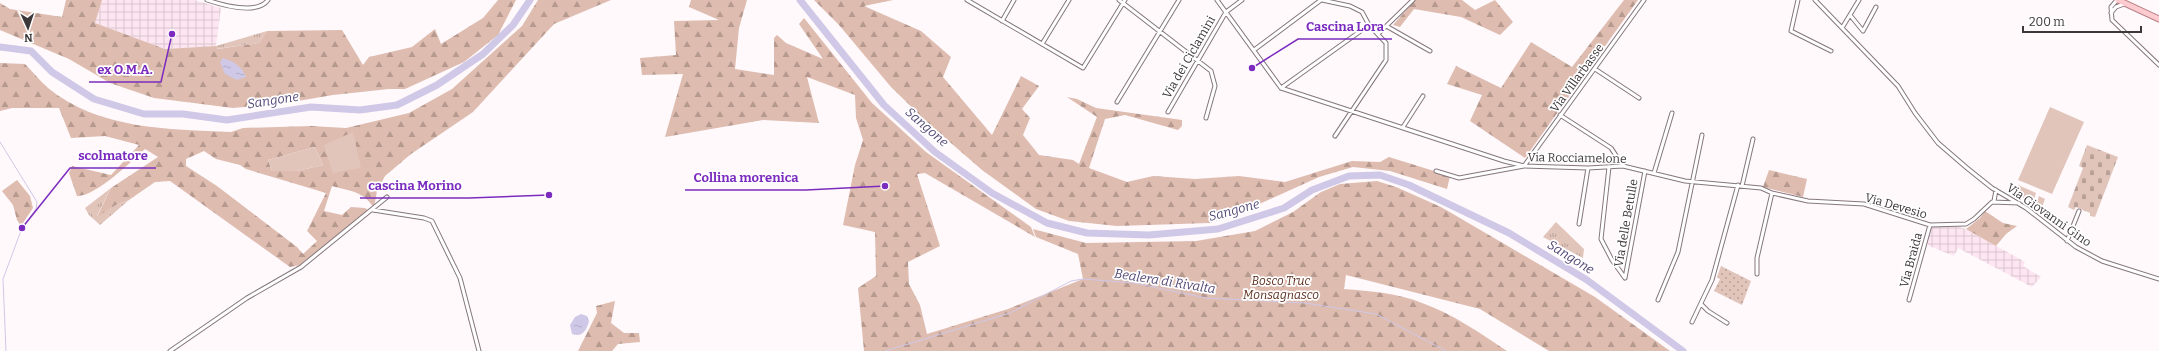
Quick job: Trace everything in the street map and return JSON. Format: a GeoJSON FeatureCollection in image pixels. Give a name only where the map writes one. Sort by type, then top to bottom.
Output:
{"type":"FeatureCollection","features":[{"type":"Feature","properties":{"kind":"main road"},"geometry":{"type":"LineString","coordinates":[[2118,0],[2159,19]]}},
{"type":"Feature","properties":{"kind":"street"},"geometry":{"type":"LineString","coordinates":[[206,0],[229,7],[255,7],[263,5],[268,0]]}},
{"type":"Feature","properties":{"kind":"street"},"geometry":{"type":"LineString","coordinates":[[967,0],[1083,68],[1124,1]]}},
{"type":"Feature","properties":{"kind":"street"},"geometry":{"type":"LineString","coordinates":[[1002,21],[1014,0]]}},
{"type":"Feature","properties":{"kind":"street"},"geometry":{"type":"LineString","coordinates":[[1042,44],[1069,0]]}},
{"type":"Feature","properties":{"kind":"street"},"geometry":{"type":"LineString","coordinates":[[1119,0],[1124,1],[1211,70],[1215,86],[1206,118]]}},
{"type":"Feature","properties":{"kind":"street"},"geometry":{"type":"LineString","coordinates":[[1117,102],[1179,0]]}},
{"type":"Feature","properties":{"kind":"street"},"geometry":{"type":"LineString","coordinates":[[1217,0],[1280,86],[1369,25]]}},
{"type":"Feature","properties":{"kind":"street"},"geometry":{"type":"LineString","coordinates":[[1226,12],[1242,0]]}},
{"type":"Feature","properties":{"kind":"street"},"geometry":{"type":"LineString","coordinates":[[1254,50],[1321,0],[1355,8],[1362,12],[1369,25],[1386,43],[1386,60],[1351,110],[1335,136]]}},
{"type":"Feature","properties":{"kind":"street"},"geometry":{"type":"LineString","coordinates":[[1378,34],[1388,27],[1412,0]]}},
{"type":"Feature","properties":{"kind":"street","name":"Via Villarbasse"},"geometry":{"type":"LineString","coordinates":[[1524,166],[1644,0]]}},
{"type":"Feature","properties":{"kind":"street"},"geometry":{"type":"LineString","coordinates":[[1798,0],[1791,31],[1831,51]]}},
{"type":"Feature","properties":{"kind":"street","name":"Via Giovanni Gino"},"geometry":{"type":"LineString","coordinates":[[1815,0],[1898,86],[1915,113],[1938,143],[1996,190],[2019,203],[2067,241],[2102,261],[2159,279]]}},
{"type":"Feature","properties":{"kind":"street"},"geometry":{"type":"LineString","coordinates":[[1842,28],[1859,0]]}},
{"type":"Feature","properties":{"kind":"street"},"geometry":{"type":"LineString","coordinates":[[2110,0],[2112,20],[2159,65]]}},
{"type":"Feature","properties":{"kind":"street"},"geometry":{"type":"LineString","coordinates":[[2111,13],[2112,5],[2118,0]]}},
{"type":"Feature","properties":{"kind":"street"},"geometry":{"type":"LineString","coordinates":[[2111,13],[2116,7],[2126,4]]}},
{"type":"Feature","properties":{"kind":"street"},"geometry":{"type":"LineString","coordinates":[[1850,14],[1863,31],[1876,7]]}},
{"type":"Feature","properties":{"kind":"street","name":"Via dei Ciclamini"},"geometry":{"type":"LineString","coordinates":[[1168,112],[1226,12]]}},
{"type":"Feature","properties":{"kind":"street"},"geometry":{"type":"LineString","coordinates":[[1388,27],[1430,51]]}},
{"type":"Feature","properties":{"kind":"street"},"geometry":{"type":"LineString","coordinates":[[1595,69],[1639,98]]}},
{"type":"Feature","properties":{"kind":"street","name":"Via Rocciamelone"},"geometry":{"type":"LineString","coordinates":[[1280,86],[1524,166],[1588,168],[1623,166],[1691,182],[1761,188]]}},
{"type":"Feature","properties":{"kind":"street"},"geometry":{"type":"LineString","coordinates":[[1403,127],[1423,96]]}},
{"type":"Feature","properties":{"kind":"street"},"geometry":{"type":"LineString","coordinates":[[1654,173],[1672,113]]}},
{"type":"Feature","properties":{"kind":"street"},"geometry":{"type":"LineString","coordinates":[[1560,115],[1611,148],[1623,166]]}},
{"type":"Feature","properties":{"kind":"street"},"geometry":{"type":"LineString","coordinates":[[1658,300],[1678,252],[1691,182],[1702,135]]}},
{"type":"Feature","properties":{"kind":"street"},"geometry":{"type":"LineString","coordinates":[[1692,322],[1702,304],[1719,260],[1753,139]]}},
{"type":"Feature","properties":{"kind":"street"},"geometry":{"type":"LineString","coordinates":[[1436,171],[1459,178],[1524,166]]}},
{"type":"Feature","properties":{"kind":"street","name":"Via delle Betulle"},"geometry":{"type":"LineString","coordinates":[[1609,167],[1601,239],[1612,260],[1625,278],[1644,171]]}},
{"type":"Feature","properties":{"kind":"street"},"geometry":{"type":"LineString","coordinates":[[1579,224],[1588,168]]}},
{"type":"Feature","properties":{"kind":"street","name":"Via Devesio"},"geometry":{"type":"LineString","coordinates":[[1761,188],[1772,193],[1808,201],[1864,204],[1930,225],[1966,224],[1974,219],[1988,204],[1994,201]]}},
{"type":"Feature","properties":{"kind":"street","name":"Via Giovanni Gino"},"geometry":{"type":"LineString","coordinates":[[1994,201],[1996,190]]}},
{"type":"Feature","properties":{"kind":"street"},"geometry":{"type":"LineString","coordinates":[[1758,274],[1757,258],[1772,193]]}},
{"type":"Feature","properties":{"kind":"street"},"geometry":{"type":"LineString","coordinates":[[170,351],[247,298],[301,267],[388,197]]}},
{"type":"Feature","properties":{"kind":"street"},"geometry":{"type":"LineString","coordinates":[[1994,201],[2019,203]]}},
{"type":"Feature","properties":{"kind":"street"},"geometry":{"type":"LineString","coordinates":[[373,210],[424,218],[432,221],[460,278],[479,351]]}},
{"type":"Feature","properties":{"kind":"street"},"geometry":{"type":"LineString","coordinates":[[2067,241],[2079,211]]}},
{"type":"Feature","properties":{"kind":"street","name":"Via Braida"},"geometry":{"type":"LineString","coordinates":[[1910,300],[1930,225]]}},
{"type":"Feature","properties":{"kind":"street"},"geometry":{"type":"LineString","coordinates":[[1702,304],[1708,311],[1727,323]]}},
{"type":"Feature","properties":{"kind":"shaded area"},"geometry":{"type":"Polygon","coordinates":[[[102,0],[195,0],[221,8],[216,46],[165,49],[95,23],[102,0]]]}},
{"type":"Feature","properties":{"kind":"shaded area"},"geometry":{"type":"Polygon","coordinates":[[[1931,227],[1959,227],[1966,229],[2025,262],[2023,266],[2041,277],[2032,287],[1958,248],[1954,256],[1929,246],[1927,243],[1931,227]]]}},
{"type":"Feature","properties":{"kind":"green space"},"geometry":{"type":"Polygon","coordinates":[[[66,0],[102,0],[95,23],[165,49],[216,46],[217,49],[259,43],[267,31],[342,30],[363,65],[369,57],[412,47],[435,29],[441,44],[483,18],[498,0],[516,0],[498,35],[464,62],[405,89],[389,89],[333,95],[286,103],[233,108],[154,98],[110,83],[69,59],[0,30],[0,3],[10,9],[62,17],[66,0]]]}},
{"type":"Feature","properties":{"kind":"green space"},"geometry":{"type":"Polygon","coordinates":[[[538,0],[611,0],[554,24],[473,112],[411,154],[385,176],[377,191],[374,208],[370,202],[356,192],[332,186],[324,211],[342,215],[351,207],[365,208],[368,210],[300,265],[290,267],[170,181],[155,182],[129,200],[116,205],[97,217],[111,188],[158,157],[145,149],[103,185],[85,195],[77,196],[69,173],[72,166],[111,175],[139,145],[105,136],[71,138],[59,108],[12,108],[0,111],[0,63],[25,64],[48,88],[68,102],[112,120],[135,125],[183,130],[231,132],[243,128],[311,126],[346,128],[409,113],[452,89],[522,26],[538,0]],[[315,147],[268,160],[272,171],[297,171],[323,165],[315,147]],[[204,151],[186,159],[186,166],[217,186],[297,247],[303,254],[317,241],[307,231],[326,193],[246,169],[240,165],[216,159],[204,151]]]}},
{"type":"Feature","properties":{"kind":"green space","name":"Bosco Truc Monsagnasco"},"geometry":{"type":"Polygon","coordinates":[[[691,0],[747,0],[739,28],[735,69],[774,75],[774,38],[777,35],[786,43],[823,59],[799,24],[804,18],[872,103],[926,152],[1031,227],[1035,237],[925,173],[917,174],[940,246],[908,262],[909,284],[920,305],[927,334],[1008,309],[1083,279],[1078,254],[1036,237],[1033,229],[1086,243],[1196,241],[1255,231],[1293,212],[1321,192],[1340,184],[1377,181],[1396,187],[1441,207],[1595,297],[1670,351],[1549,351],[1480,309],[1346,275],[1344,289],[1394,295],[1433,307],[1455,318],[1507,351],[864,351],[858,288],[876,276],[875,232],[843,225],[855,165],[863,140],[856,118],[855,95],[807,77],[819,123],[763,120],[665,137],[683,74],[642,75],[640,58],[676,55],[674,21],[719,20],[689,7],[691,0]]]}},
{"type":"Feature","properties":{"kind":"green space"},"geometry":{"type":"Polygon","coordinates":[[[814,0],[893,0],[864,6],[921,31],[951,57],[943,77],[992,135],[1021,76],[1039,86],[1022,109],[1030,118],[1023,135],[1039,155],[1073,160],[1079,164],[1097,117],[1067,97],[1077,99],[1096,108],[1182,120],[1182,126],[1178,130],[1125,115],[1105,119],[1089,168],[1127,182],[1153,176],[1195,179],[1239,176],[1285,182],[1352,161],[1380,162],[1389,157],[1450,176],[1447,189],[1390,171],[1353,167],[1319,177],[1242,212],[1209,223],[1117,226],[1069,221],[1036,209],[982,170],[928,123],[891,87],[839,25],[814,0]]]}},
{"type":"Feature","properties":{"kind":"green space"},"geometry":{"type":"Polygon","coordinates":[[[1415,0],[1462,0],[1475,10],[1495,0],[1513,22],[1500,35],[1461,17],[1414,9],[1400,27],[1393,25],[1415,0]]]}},
{"type":"Feature","properties":{"kind":"green space"},"geometry":{"type":"Polygon","coordinates":[[[1624,0],[1638,0],[1525,158],[1470,121],[1482,95],[1447,84],[1456,66],[1501,88],[1531,42],[1572,67],[1624,0]]]}},
{"type":"Feature","properties":{"kind":"green space"},"geometry":{"type":"Polygon","coordinates":[[[267,31],[259,43],[216,49],[216,46],[267,31]]]}},
{"type":"Feature","properties":{"kind":"green space"},"geometry":{"type":"Polygon","coordinates":[[[2050,107],[2084,122],[2052,194],[2018,180],[2050,107]]]}},
{"type":"Feature","properties":{"kind":"green space"},"geometry":{"type":"Polygon","coordinates":[[[353,132],[361,168],[333,173],[324,145],[353,132]]]}},
{"type":"Feature","properties":{"kind":"green space"},"geometry":{"type":"Polygon","coordinates":[[[2087,145],[2118,157],[2095,217],[2090,216],[2090,213],[2076,207],[2074,210],[2068,207],[2083,168],[2079,166],[2087,145]]]}},
{"type":"Feature","properties":{"kind":"green space"},"geometry":{"type":"Polygon","coordinates":[[[315,147],[323,165],[297,171],[272,171],[268,160],[315,147]]]}},
{"type":"Feature","properties":{"kind":"green space"},"geometry":{"type":"Polygon","coordinates":[[[1769,170],[1807,179],[1803,197],[1763,187],[1769,170]]]}},
{"type":"Feature","properties":{"kind":"green space"},"geometry":{"type":"Polygon","coordinates":[[[17,180],[30,196],[33,208],[21,226],[17,220],[13,205],[2,191],[17,180]]]}},
{"type":"Feature","properties":{"kind":"green space"},"geometry":{"type":"Polygon","coordinates":[[[2018,185],[2036,193],[2033,202],[2013,194],[2018,185]]]}},
{"type":"Feature","properties":{"kind":"green space"},"geometry":{"type":"Polygon","coordinates":[[[111,188],[97,216],[116,205],[129,200],[100,225],[89,215],[85,208],[111,188]]]}},
{"type":"Feature","properties":{"kind":"green space"},"geometry":{"type":"Polygon","coordinates":[[[2039,196],[2045,199],[2041,210],[2035,207],[2039,196]]]}},
{"type":"Feature","properties":{"kind":"green space"},"geometry":{"type":"Polygon","coordinates":[[[1985,211],[2003,223],[2017,226],[2006,234],[1996,246],[1966,229],[1980,218],[1985,211]]]}},
{"type":"Feature","properties":{"kind":"green space"},"geometry":{"type":"Polygon","coordinates":[[[1556,222],[1584,249],[1583,258],[1543,237],[1556,222]]]}},
{"type":"Feature","properties":{"kind":"green space"},"geometry":{"type":"Polygon","coordinates":[[[1721,266],[1751,281],[1742,305],[1714,291],[1720,279],[1717,277],[1721,266]]]}},
{"type":"Feature","properties":{"kind":"green space"},"geometry":{"type":"Polygon","coordinates":[[[615,301],[611,323],[624,333],[639,333],[640,342],[618,344],[612,351],[578,351],[597,313],[596,306],[615,301]]]}},
{"type":"Feature","properties":{"kind":"water"},"geometry":{"type":"Polygon","coordinates":[[[223,58],[237,65],[246,77],[237,80],[225,74],[220,62],[223,58]]]}},
{"type":"Feature","properties":{"kind":"water"},"geometry":{"type":"Polygon","coordinates":[[[581,314],[587,316],[589,321],[587,327],[584,332],[579,335],[572,334],[570,325],[575,317],[581,314]]]}},
{"type":"Feature","properties":{"kind":"waterway","name":"Sangone"},"geometry":{"type":"LineString","coordinates":[[0,47],[31,51],[52,72],[94,99],[144,114],[183,114],[227,120],[311,107],[360,110],[397,105],[437,85],[483,54],[513,25],[530,0]]}},
{"type":"Feature","properties":{"kind":"waterway","name":"Sangone"},"geometry":{"type":"LineString","coordinates":[[800,0],[884,105],[935,152],[992,193],[1047,223],[1087,233],[1149,235],[1218,229],[1284,208],[1312,190],[1349,176],[1380,175],[1409,185],[1509,233],[1587,280],[1683,351]]}},
{"type":"Feature","properties":{"kind":"waterway"},"geometry":{"type":"LineString","coordinates":[[0,142],[37,202],[36,209],[22,228],[3,279],[6,351]]}},
{"type":"Feature","properties":{"kind":"waterway","name":"Bealera di Rivalta"},"geometry":{"type":"LineString","coordinates":[[885,351],[1010,313],[1071,281],[1083,279],[1134,283],[1206,298],[1305,303],[1376,314],[1446,351]]}},
{"type":"Feature","properties":{"kind":"place","name":"ex O.M.A."},"geometry":{"type":"Point","coordinates":[172,34]}},
{"type":"Feature","properties":{"kind":"place","name":"Cascina Lora"},"geometry":{"type":"Point","coordinates":[1252,68]}},
{"type":"Feature","properties":{"kind":"place","name":"Collina morenica"},"geometry":{"type":"Point","coordinates":[885,186]}},
{"type":"Feature","properties":{"kind":"place","name":"cascina Morino"},"geometry":{"type":"Point","coordinates":[549,195]}},
{"type":"Feature","properties":{"kind":"place","name":"scolmatore"},"geometry":{"type":"Point","coordinates":[22,228]}}]}
